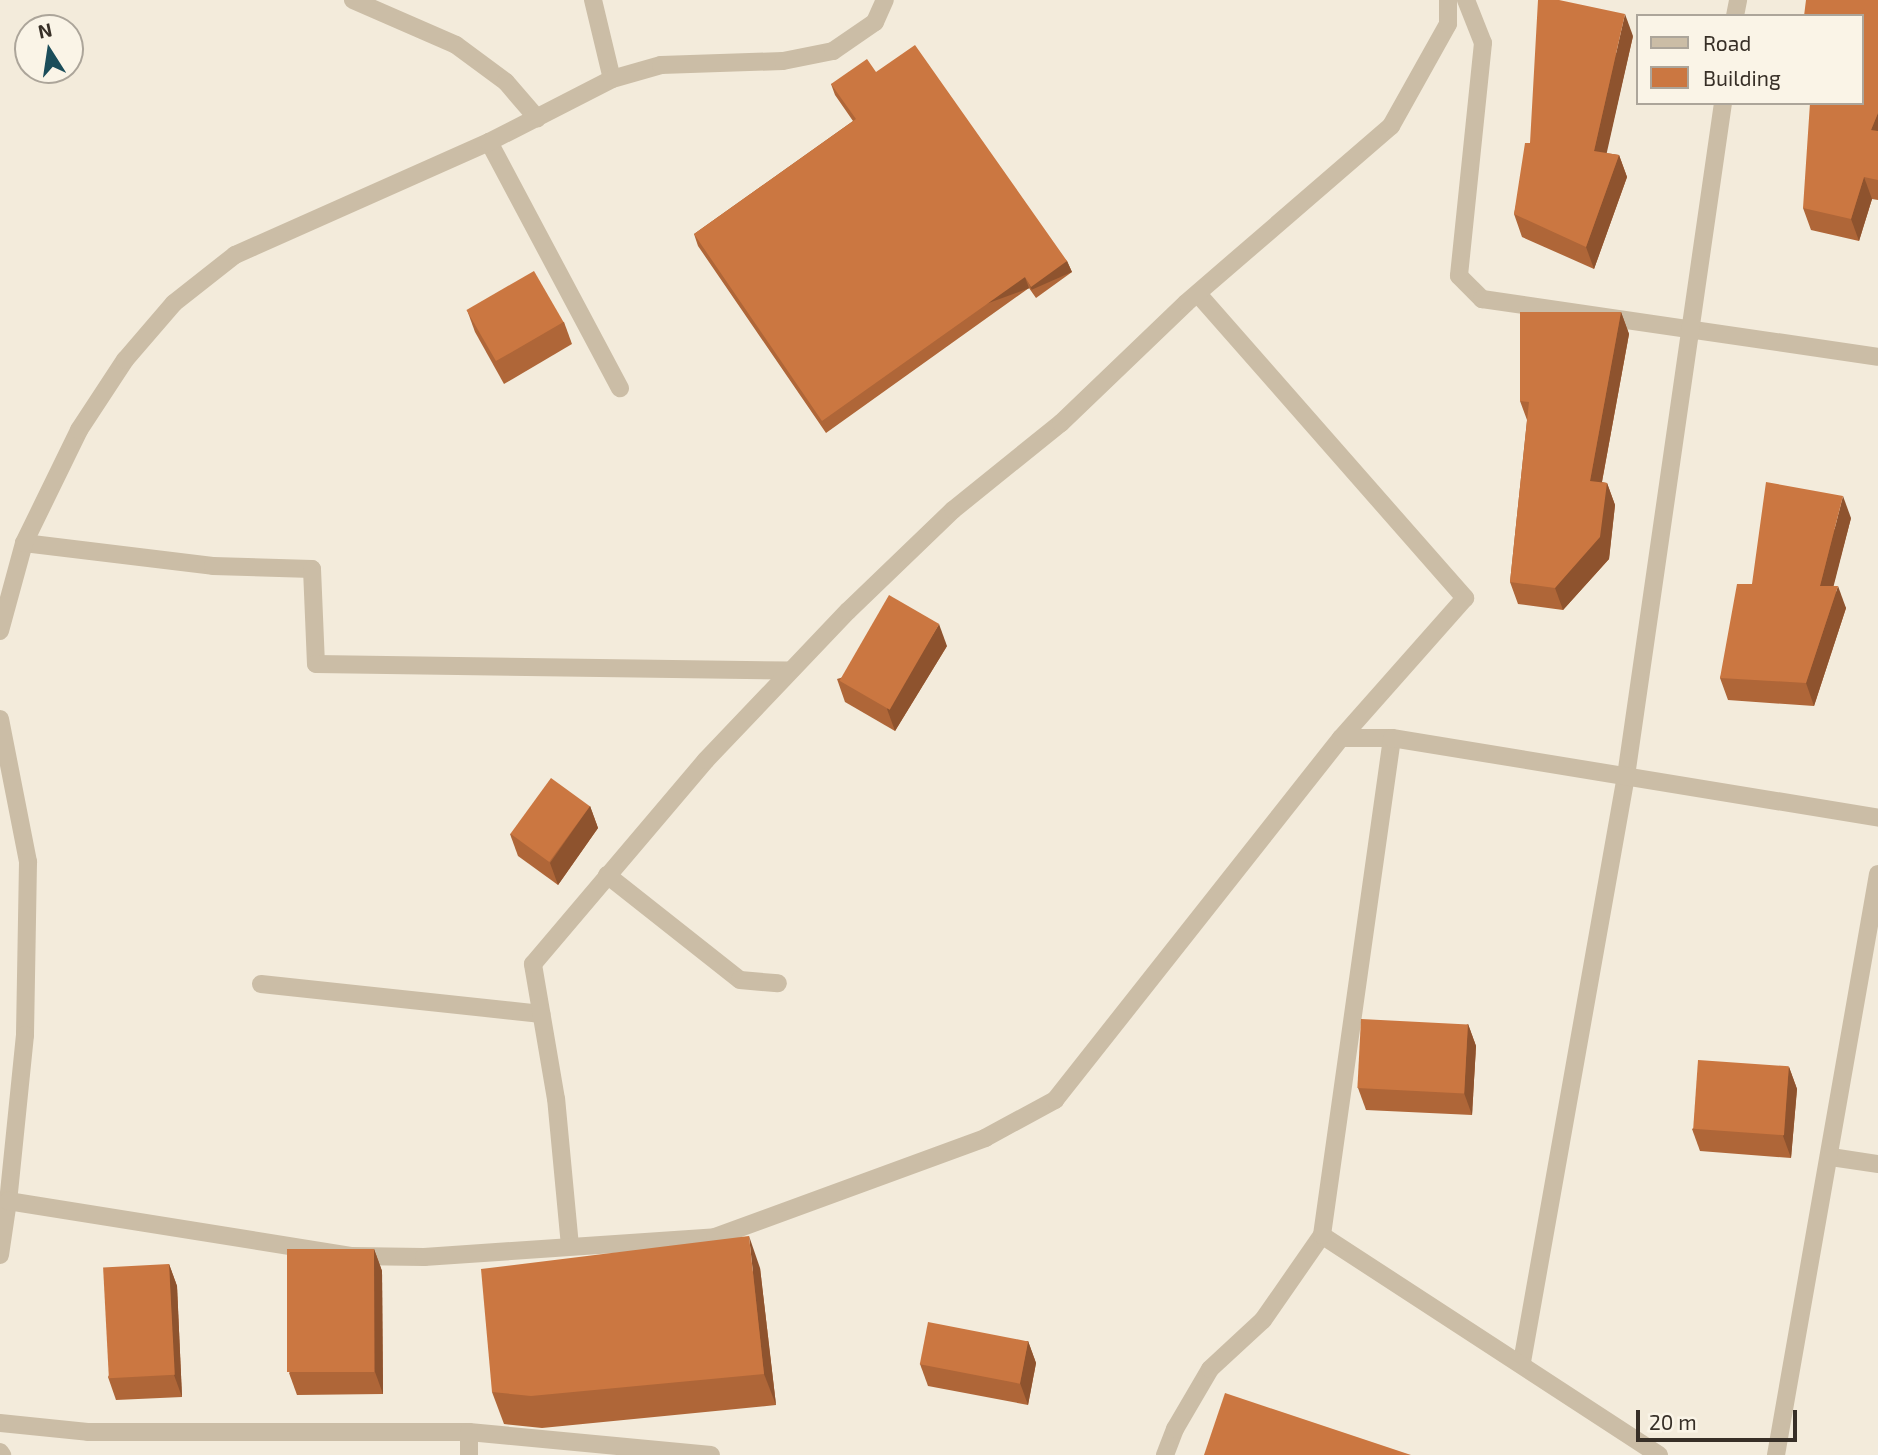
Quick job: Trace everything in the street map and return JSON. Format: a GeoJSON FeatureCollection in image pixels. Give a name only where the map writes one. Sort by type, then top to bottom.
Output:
{"type":"FeatureCollection","features":[{"type":"Feature","properties":{"kind":"street"},"geometry":{"type":"LineString","coordinates":[[353,0],[456,45],[506,82],[537,118]]}},
{"type":"Feature","properties":{"kind":"street"},"geometry":{"type":"LineString","coordinates":[[593,0],[612,79]]}},
{"type":"Feature","properties":{"kind":"street"},"geometry":{"type":"LineString","coordinates":[[0,631],[24,543],[79,430],[125,360],[174,303],[235,255],[489,142],[612,79],[661,65],[783,61],[833,51],[875,22],[885,0]]}},
{"type":"Feature","properties":{"kind":"street"},"geometry":{"type":"LineString","coordinates":[[570,1246],[556,1099],[533,964],[607,876],[789,671],[953,510],[1061,423],[1198,293],[1391,127],[1448,24],[1448,0]]}},
{"type":"Feature","properties":{"kind":"street"},"geometry":{"type":"LineString","coordinates":[[1466,0],[1483,43],[1459,276],[1482,299],[1878,357]]}},
{"type":"Feature","properties":{"kind":"street"},"geometry":{"type":"LineString","coordinates":[[1522,1362],[1626,776],[1723,105]]}},
{"type":"Feature","properties":{"kind":"street"},"geometry":{"type":"LineString","coordinates":[[489,142],[620,388]]}},
{"type":"Feature","properties":{"kind":"street"},"geometry":{"type":"LineString","coordinates":[[8,1201],[351,1256],[424,1257],[715,1237],[985,1138],[1055,1100],[1341,738],[1465,598],[1198,293]]}},
{"type":"Feature","properties":{"kind":"street"},"geometry":{"type":"LineString","coordinates":[[24,543],[213,566],[312,569],[316,664],[789,671]]}},
{"type":"Feature","properties":{"kind":"street"},"geometry":{"type":"LineString","coordinates":[[0,719],[28,862],[25,1035],[0,1255]]}},
{"type":"Feature","properties":{"kind":"street"},"geometry":{"type":"LineString","coordinates":[[1341,738],[1392,738],[1878,818]]}},
{"type":"Feature","properties":{"kind":"street"},"geometry":{"type":"LineString","coordinates":[[1166,1455],[1175,1429],[1210,1369],[1263,1320],[1322,1236],[1392,738]]}},
{"type":"Feature","properties":{"kind":"street"},"geometry":{"type":"LineString","coordinates":[[1776,1455],[1878,874]]}},
{"type":"Feature","properties":{"kind":"street"},"geometry":{"type":"LineString","coordinates":[[607,876],[740,980],[778,983]]}},
{"type":"Feature","properties":{"kind":"street"},"geometry":{"type":"LineString","coordinates":[[261,984],[541,1014]]}},
{"type":"Feature","properties":{"kind":"street"},"geometry":{"type":"LineString","coordinates":[[1830,1157],[1878,1164]]}},
{"type":"Feature","properties":{"kind":"street"},"geometry":{"type":"LineString","coordinates":[[1322,1236],[1522,1362],[1659,1455]]}},
{"type":"Feature","properties":{"kind":"street"},"geometry":{"type":"LineString","coordinates":[[0,1423],[88,1432],[470,1432],[710,1455]]}},
{"type":"Feature","properties":{"kind":"street"},"geometry":{"type":"LineString","coordinates":[[469,1455],[470,1432]]}},
{"type":"Feature","properties":{"kind":"building"},"geometry":{"type":"Polygon","coordinates":[[[1538,0],[1559,0],[1625,14],[1594,151],[1619,155],[1586,247],[1514,214],[1525,143],[1530,143],[1538,0]]]}},
{"type":"Feature","properties":{"kind":"building"},"geometry":{"type":"Polygon","coordinates":[[[1806,0],[1878,0],[1878,113],[1871,130],[1878,131],[1878,180],[1864,177],[1851,219],[1803,208],[1810,105],[1864,105],[1864,14],[1804,14],[1806,0]]]}},
{"type":"Feature","properties":{"kind":"building"},"geometry":{"type":"Polygon","coordinates":[[[915,45],[1067,261],[1031,287],[1025,277],[822,421],[694,234],[856,119],[831,84],[867,59],[876,72],[915,45]]]}},
{"type":"Feature","properties":{"kind":"building"},"geometry":{"type":"Polygon","coordinates":[[[534,271],[564,322],[496,361],[466,310],[534,271]]]}},
{"type":"Feature","properties":{"kind":"building"},"geometry":{"type":"Polygon","coordinates":[[[1520,312],[1621,312],[1590,481],[1607,483],[1600,537],[1555,588],[1510,582],[1529,402],[1520,401],[1520,312]]]}},
{"type":"Feature","properties":{"kind":"building"},"geometry":{"type":"Polygon","coordinates":[[[1766,482],[1843,496],[1820,586],[1838,586],[1806,683],[1720,678],[1737,584],[1752,584],[1766,482]]]}},
{"type":"Feature","properties":{"kind":"building"},"geometry":{"type":"Polygon","coordinates":[[[889,595],[939,624],[890,710],[840,681],[889,595]]]}},
{"type":"Feature","properties":{"kind":"building"},"geometry":{"type":"Polygon","coordinates":[[[551,778],[590,806],[549,862],[510,834],[551,778]]]}},
{"type":"Feature","properties":{"kind":"building"},"geometry":{"type":"Polygon","coordinates":[[[1361,1019],[1468,1025],[1464,1094],[1357,1088],[1361,1019]]]}},
{"type":"Feature","properties":{"kind":"building"},"geometry":{"type":"Polygon","coordinates":[[[1698,1060],[1789,1066],[1784,1135],[1693,1129],[1698,1060]]]}},
{"type":"Feature","properties":{"kind":"building"},"geometry":{"type":"Polygon","coordinates":[[[749,1236],[764,1374],[531,1396],[492,1392],[481,1269],[749,1236]]]}},
{"type":"Feature","properties":{"kind":"building"},"geometry":{"type":"Polygon","coordinates":[[[287,1249],[374,1249],[374,1372],[287,1372],[287,1249]]]}},
{"type":"Feature","properties":{"kind":"building"},"geometry":{"type":"Polygon","coordinates":[[[169,1264],[175,1375],[109,1378],[103,1267],[169,1264]]]}},
{"type":"Feature","properties":{"kind":"building"},"geometry":{"type":"Polygon","coordinates":[[[928,1322],[1028,1341],[1020,1384],[920,1364],[928,1322]]]}},
{"type":"Feature","properties":{"kind":"building"},"geometry":{"type":"Polygon","coordinates":[[[1225,1393],[1411,1455],[1204,1455],[1225,1393]]]}}]}
